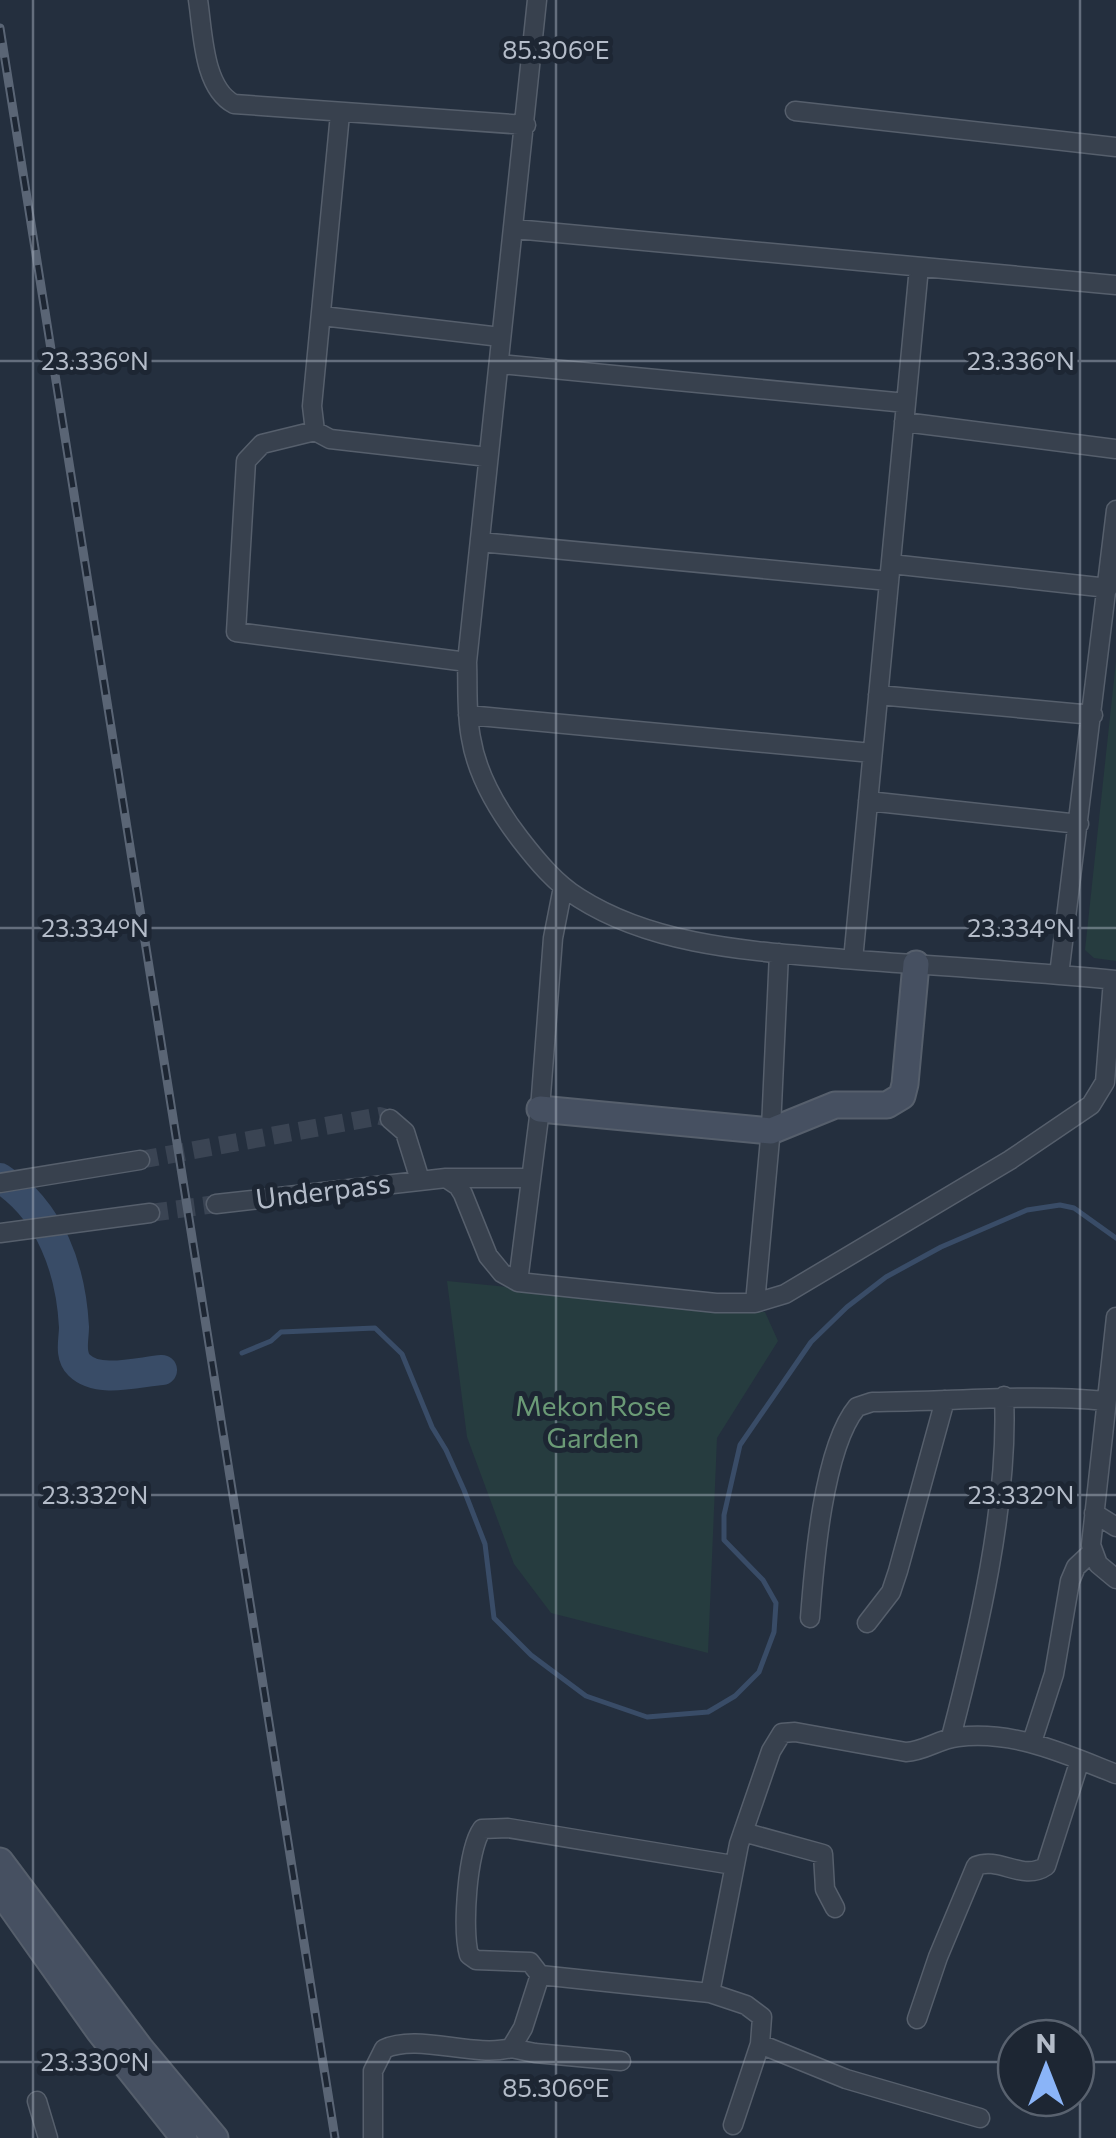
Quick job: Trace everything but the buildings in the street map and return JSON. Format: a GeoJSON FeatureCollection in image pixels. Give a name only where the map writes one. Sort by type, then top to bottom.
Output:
{"type":"FeatureCollection","features":[{"type":"Feature","properties":{"kind":"main road"},"geometry":{"type":"LineString","coordinates":[[540,1109],[771,1131],[834,1105],[888,1105],[902,1096],[916,964]]}},
{"type":"Feature","properties":{"kind":"main road"},"geometry":{"type":"LineString","coordinates":[[0,1861],[140,2048],[216,2138]]}},
{"type":"Feature","properties":{"kind":"main road"},"geometry":{"type":"LineString","coordinates":[[0,1891],[99,2031],[184,2138]]}},
{"type":"Feature","properties":{"kind":"street"},"geometry":{"type":"LineString","coordinates":[[198,0],[213,79],[224,99],[252,106],[340,114],[526,125]]}},
{"type":"Feature","properties":{"kind":"street"},"geometry":{"type":"LineString","coordinates":[[446,1178],[463,1194],[494,1266],[518,1282],[716,1303],[755,1303],[812,1280],[1010,1160],[1091,1105],[1106,1082],[1114,980],[852,960],[684,940],[608,914],[563,887],[516,833],[489,791],[478,764],[468,715],[468,662],[537,0]]}},
{"type":"Feature","properties":{"kind":"street"},"geometry":{"type":"LineString","coordinates":[[795,111],[1116,147]]}},
{"type":"Feature","properties":{"kind":"street"},"geometry":{"type":"LineString","coordinates":[[315,430],[312,406],[340,114]]}},
{"type":"Feature","properties":{"kind":"street"},"geometry":{"type":"LineString","coordinates":[[515,229],[1116,286]]}},
{"type":"Feature","properties":{"kind":"street"},"geometry":{"type":"LineString","coordinates":[[852,960],[919,267]]}},
{"type":"Feature","properties":{"kind":"street"},"geometry":{"type":"LineString","coordinates":[[322,316],[492,336]]}},
{"type":"Feature","properties":{"kind":"street"},"geometry":{"type":"LineString","coordinates":[[500,364],[906,402]]}},
{"type":"Feature","properties":{"kind":"street"},"geometry":{"type":"LineString","coordinates":[[904,422],[1116,449]]}},
{"type":"Feature","properties":{"kind":"street"},"geometry":{"type":"LineString","coordinates":[[468,662],[236,632],[246,462],[262,444],[315,430],[330,439],[488,457]]}},
{"type":"Feature","properties":{"kind":"street"},"geometry":{"type":"LineString","coordinates":[[1058,975],[1116,510]]}},
{"type":"Feature","properties":{"kind":"street"},"geometry":{"type":"LineString","coordinates":[[480,542],[1108,588]]}},
{"type":"Feature","properties":{"kind":"street"},"geometry":{"type":"LineString","coordinates":[[878,695],[1093,715]]}},
{"type":"Feature","properties":{"kind":"street"},"geometry":{"type":"LineString","coordinates":[[468,715],[872,753]]}},
{"type":"Feature","properties":{"kind":"street"},"geometry":{"type":"LineString","coordinates":[[868,801],[1079,824]]}},
{"type":"Feature","properties":{"kind":"street"},"geometry":{"type":"LineString","coordinates":[[518,1282],[540,1109],[553,938],[563,887]]}},
{"type":"Feature","properties":{"kind":"street"},"geometry":{"type":"LineString","coordinates":[[755,1303],[771,1131],[779,953]]}},
{"type":"Feature","properties":{"kind":"street","name":"Underpass"},"geometry":{"type":"LineString","coordinates":[[216,1204],[420,1180],[405,1132],[390,1119]]}},
{"type":"Feature","properties":{"kind":"street"},"geometry":{"type":"LineString","coordinates":[[0,1183],[140,1160]]}},
{"type":"Feature","properties":{"kind":"street"},"geometry":{"type":"LineString","coordinates":[[420,1180],[529,1178]]}},
{"type":"Feature","properties":{"kind":"street"},"geometry":{"type":"LineString","coordinates":[[0,1233],[150,1213]]}},
{"type":"Feature","properties":{"kind":"street"},"geometry":{"type":"LineString","coordinates":[[1116,1317],[1092,1552],[1098,1564],[1116,1580]]}},
{"type":"Feature","properties":{"kind":"street"},"geometry":{"type":"LineString","coordinates":[[810,1618],[830,1472],[851,1414],[863,1404],[1004,1396],[1106,1401]]}},
{"type":"Feature","properties":{"kind":"street"},"geometry":{"type":"LineString","coordinates":[[951,1737],[992,1538],[1006,1439],[1004,1396]]}},
{"type":"Feature","properties":{"kind":"street"},"geometry":{"type":"LineString","coordinates":[[868,1623],[890,1592],[898,1572],[945,1400]]}},
{"type":"Feature","properties":{"kind":"street"},"geometry":{"type":"LineString","coordinates":[[1094,1513],[1116,1527]]}},
{"type":"Feature","properties":{"kind":"street"},"geometry":{"type":"LineString","coordinates":[[1032,1742],[1054,1674],[1070,1581],[1076,1568],[1092,1552]]}},
{"type":"Feature","properties":{"kind":"street"},"geometry":{"type":"LineString","coordinates":[[710,1993],[742,1832],[771,1750],[782,1733],[796,1732],[906,1752],[922,1750],[951,1737],[984,1736],[1032,1742],[1116,1774]]}},
{"type":"Feature","properties":{"kind":"street"},"geometry":{"type":"LineString","coordinates":[[917,2020],[976,1866],[986,1862],[1030,1873],[1046,1866],[1080,1760]]}},
{"type":"Feature","properties":{"kind":"street"},"geometry":{"type":"LineString","coordinates":[[540,1975],[530,1962],[476,1960],[469,1955],[469,1893],[474,1848],[482,1829],[508,1828],[733,1866]]}},
{"type":"Feature","properties":{"kind":"street"},"geometry":{"type":"LineString","coordinates":[[742,1832],[823,1854],[825,1889],[835,1908]]}},
{"type":"Feature","properties":{"kind":"street"},"geometry":{"type":"LineString","coordinates":[[540,1975],[710,1993],[761,2014],[760,2044],[733,2125]]}},
{"type":"Feature","properties":{"kind":"street"},"geometry":{"type":"LineString","coordinates":[[511,2048],[523,2028],[540,1975]]}},
{"type":"Feature","properties":{"kind":"street"},"geometry":{"type":"LineString","coordinates":[[372,2138],[373,2071],[384,2049],[404,2044],[511,2048],[535,2054],[621,2061]]}},
{"type":"Feature","properties":{"kind":"street"},"geometry":{"type":"LineString","coordinates":[[760,2044],[846,2079],[980,2118]]}},
{"type":"Feature","properties":{"kind":"street"},"geometry":{"type":"LineString","coordinates":[[37,2101],[48,2138]]}},
{"type":"Feature","properties":{"kind":"green space"},"geometry":{"type":"Polygon","coordinates":[[[1116,661],[1116,961],[1094,958],[1085,950],[1116,661]]]}},
{"type":"Feature","properties":{"kind":"green space","name":"Mekon Rose Garden"},"geometry":{"type":"Polygon","coordinates":[[[447,1281],[765,1312],[778,1341],[717,1438],[708,1653],[551,1613],[514,1564],[467,1437],[447,1281]]]}},
{"type":"Feature","properties":{"kind":"waterway"},"geometry":{"type":"LineString","coordinates":[[0,1178],[33,1207],[55,1244],[68,1284],[73,1352],[79,1365],[107,1375],[162,1370]]}},
{"type":"Feature","properties":{"kind":"waterway"},"geometry":{"type":"LineString","coordinates":[[242,1353],[271,1341],[281,1332],[375,1328],[402,1354],[464,1490],[485,1544],[494,1618],[531,1655],[586,1696],[647,1717],[708,1712],[735,1696],[759,1672],[774,1632],[776,1603],[763,1580],[724,1540],[724,1515],[740,1445],[811,1342],[886,1277],[941,1247],[1027,1210],[1060,1205],[1074,1208],[1116,1238]]}},
{"type":"Feature","properties":{"kind":"tunnel"},"geometry":{"type":"LineString","coordinates":[[140,1160],[380,1116],[390,1119]]}},
{"type":"Feature","properties":{"kind":"tunnel"},"geometry":{"type":"LineString","coordinates":[[150,1213],[216,1204]]}},
{"type":"Feature","properties":{"kind":"railway"},"geometry":{"type":"LineString","coordinates":[[0,28],[335,2138]]}}]}
